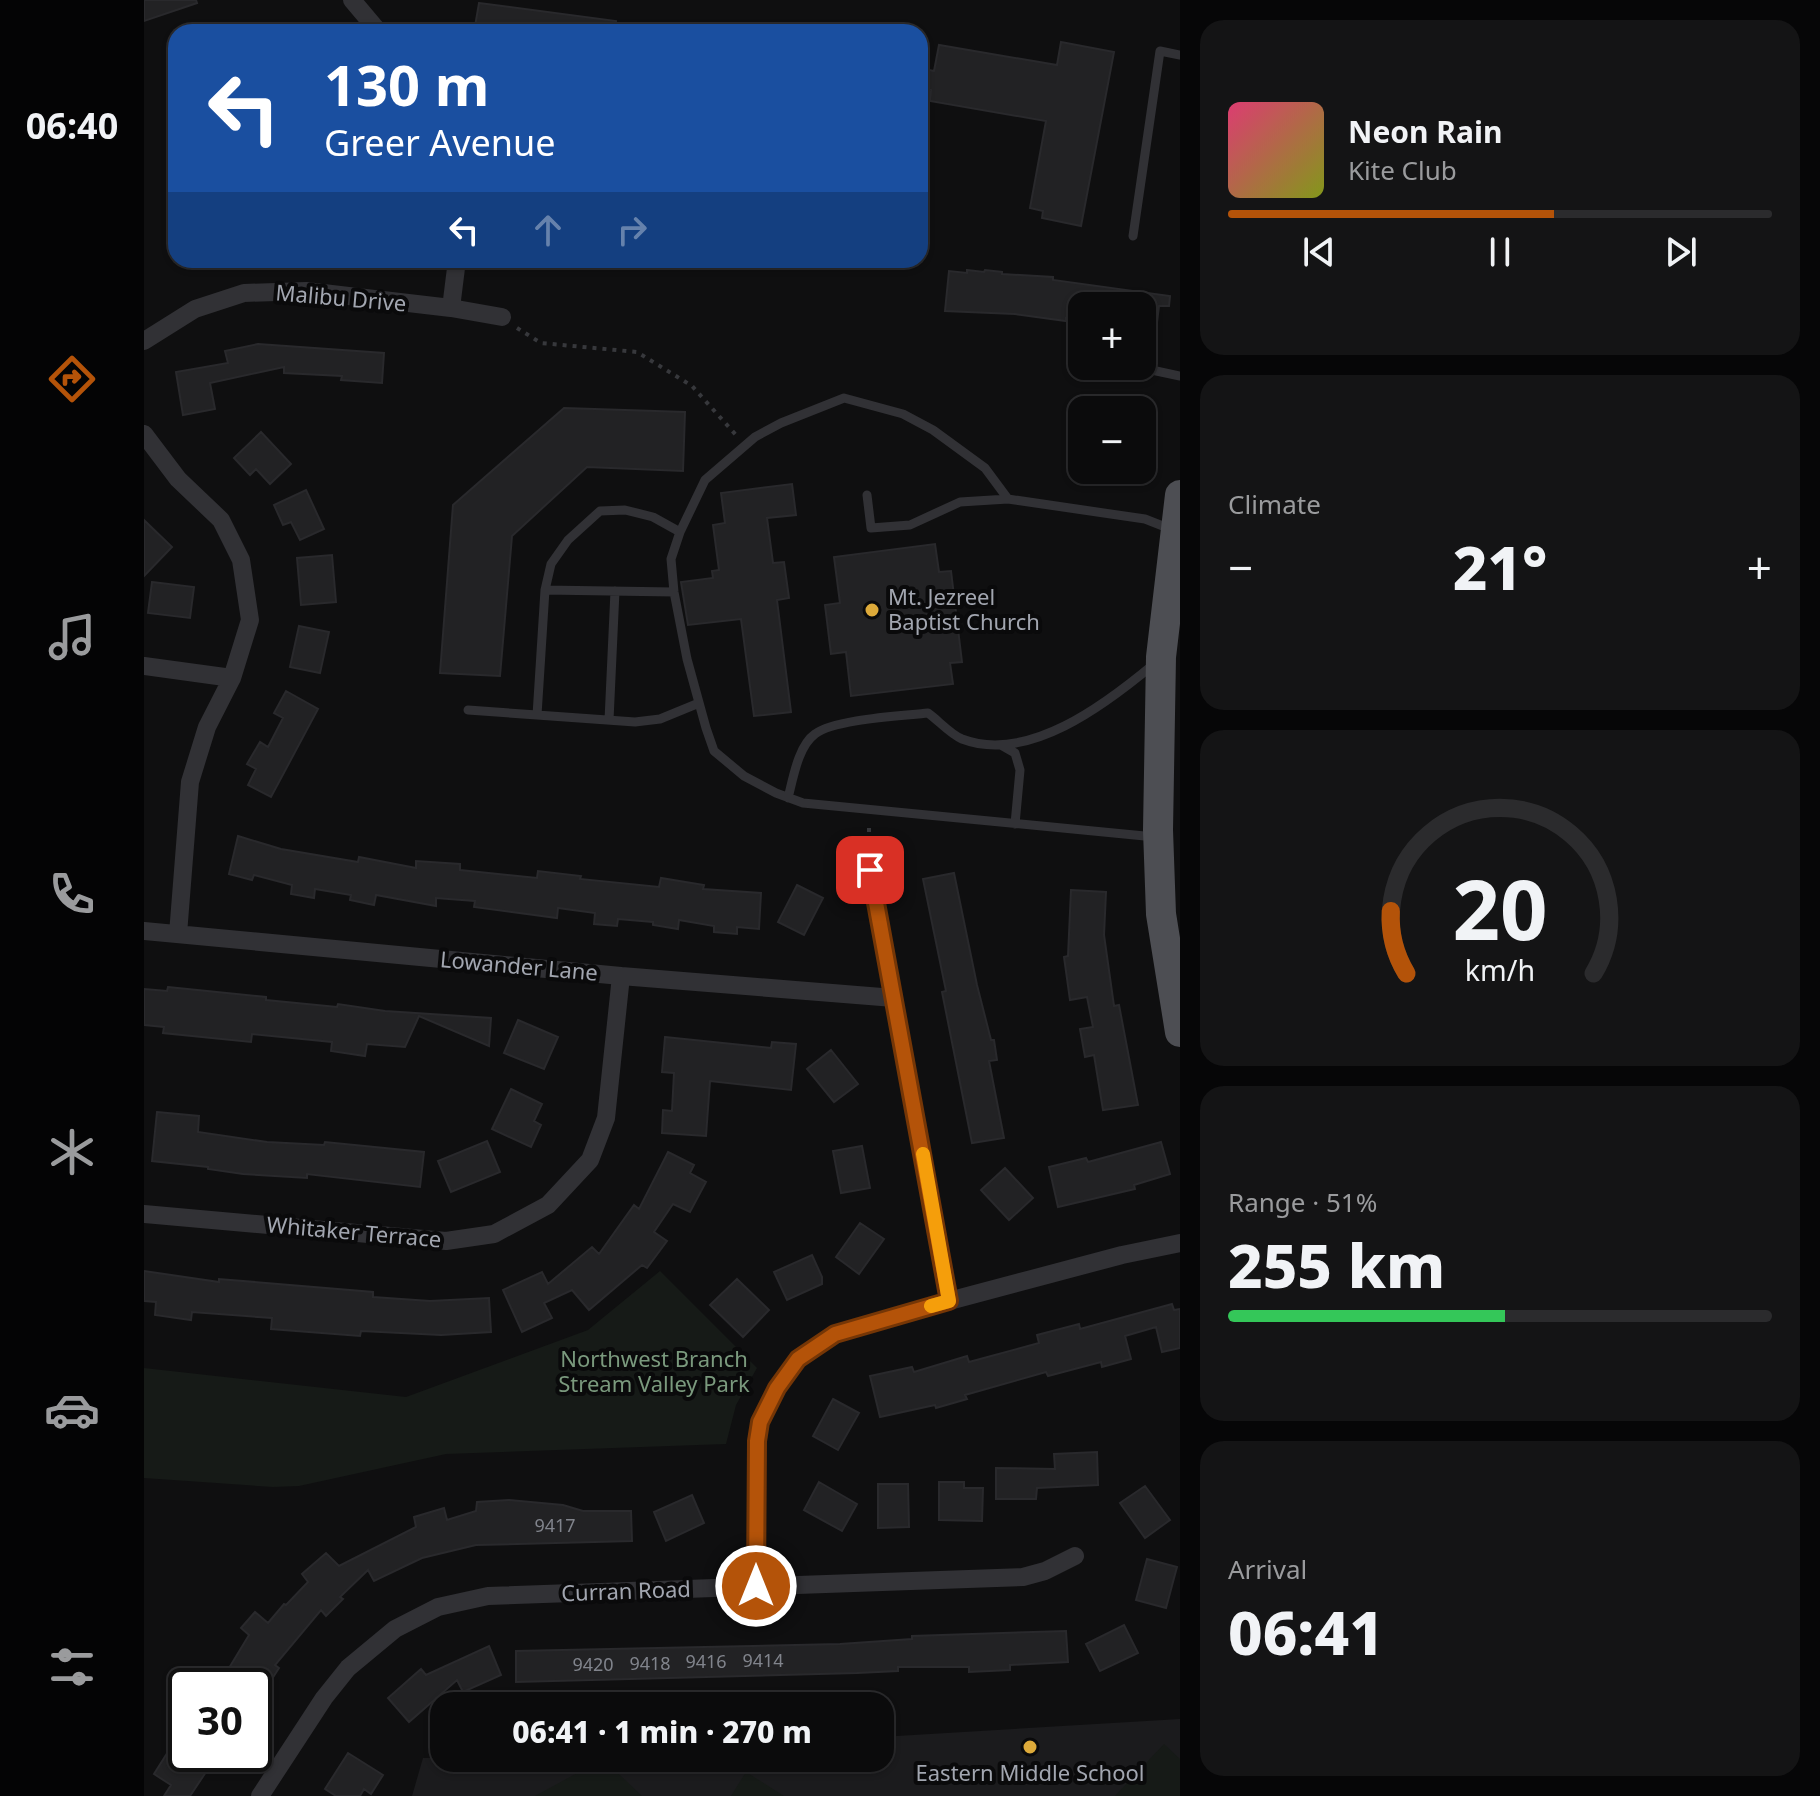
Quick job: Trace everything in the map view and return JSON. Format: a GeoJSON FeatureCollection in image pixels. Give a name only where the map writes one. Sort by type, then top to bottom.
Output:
{"type":"FeatureCollection","features":[{"type":"Feature","properties":{"kind":"main road"},"geometry":{"type":"LineString","coordinates":[[1177,519],[1161,657],[1158,837],[1161,914],[1180,1032]]}},
{"type":"Feature","properties":{"kind":"street"},"geometry":{"type":"LineString","coordinates":[[352,0],[372,24]]}},
{"type":"Feature","properties":{"kind":"street"},"geometry":{"type":"LineString","coordinates":[[451,308],[456,268]]}},
{"type":"Feature","properties":{"kind":"street","name":"Malibu Drive"},"geometry":{"type":"LineString","coordinates":[[144,341],[195,309],[244,293],[306,291],[502,317]]}},
{"type":"Feature","properties":{"kind":"street"},"geometry":{"type":"LineString","coordinates":[[144,434],[178,479],[221,520],[241,560],[250,620],[232,678],[207,727],[190,782],[178,934]]}},
{"type":"Feature","properties":{"kind":"street"},"geometry":{"type":"LineString","coordinates":[[144,666],[232,678]]}},
{"type":"Feature","properties":{"kind":"street"},"geometry":{"type":"LineString","coordinates":[[870,870],[949,1301]]}},
{"type":"Feature","properties":{"kind":"street","name":"Lowander Lane"},"geometry":{"type":"LineString","coordinates":[[144,931],[894,998]]}},
{"type":"Feature","properties":{"kind":"street","name":"Whitaker Terrace"},"geometry":{"type":"LineString","coordinates":[[144,1214],[446,1241],[494,1234],[548,1205],[590,1160],[606,1118],[621,976]]}},
{"type":"Feature","properties":{"kind":"street"},"geometry":{"type":"LineString","coordinates":[[756,1586],[757,1441],[760,1422],[777,1388],[798,1359],[835,1334],[1122,1255],[1180,1243]]}},
{"type":"Feature","properties":{"kind":"street","name":"Curran Road"},"geometry":{"type":"LineString","coordinates":[[260,1796],[324,1698],[348,1668],[395,1629],[438,1607],[488,1596],[1023,1577],[1045,1571],[1075,1556]]}},
{"type":"Feature","properties":{"kind":"lane"},"geometry":{"type":"LineString","coordinates":[[1133,236],[1160,51],[1180,55]]}},
{"type":"Feature","properties":{"kind":"lane"},"geometry":{"type":"LineString","coordinates":[[1156,371],[1180,376]]}},
{"type":"Feature","properties":{"kind":"lane"},"geometry":{"type":"LineString","coordinates":[[1008,499],[985,468],[933,430],[903,414],[867,402],[844,398],[781,423],[745,445],[705,480],[680,532],[671,559],[674,592],[699,703],[714,751],[744,776],[803,803],[1158,837]]}},
{"type":"Feature","properties":{"kind":"lane"},"geometry":{"type":"LineString","coordinates":[[867,495],[871,528],[910,525],[960,502],[1008,499],[1145,519],[1177,519]]}},
{"type":"Feature","properties":{"kind":"lane"},"geometry":{"type":"LineString","coordinates":[[537,715],[545,590],[551,564],[568,540],[600,511],[625,510],[653,517],[680,532]]}},
{"type":"Feature","properties":{"kind":"lane"},"geometry":{"type":"LineString","coordinates":[[545,590],[674,592]]}},
{"type":"Feature","properties":{"kind":"lane"},"geometry":{"type":"LineString","coordinates":[[609,720],[615,591]]}},
{"type":"Feature","properties":{"kind":"lane"},"geometry":{"type":"LineString","coordinates":[[788,798],[802,753],[814,734],[835,725],[928,713],[959,738],[1001,745],[1029,741],[1109,701],[1161,657]]}},
{"type":"Feature","properties":{"kind":"lane"},"geometry":{"type":"LineString","coordinates":[[468,710],[635,722],[660,719],[699,703]]}},
{"type":"Feature","properties":{"kind":"lane"},"geometry":{"type":"LineString","coordinates":[[1001,745],[1015,753],[1020,770],[1015,824]]}},
{"type":"Feature","properties":{"kind":"path"},"geometry":{"type":"LineString","coordinates":[[502,317],[541,343],[637,352],[692,386],[745,445]]}},
{"type":"Feature","properties":{"kind":"shaded area","name":"Eastern Middle School"},"geometry":{"type":"Polygon","coordinates":[[[1180,1719],[1180,1796],[412,1796],[423,1758],[430,1758],[430,1772],[894,1772],[894,1736],[1180,1719]]]}},
{"type":"Feature","properties":{"kind":"green space","name":"Northwest Branch Stream Valley Park"},"geometry":{"type":"Polygon","coordinates":[[[660,1271],[757,1368],[736,1405],[726,1444],[446,1454],[299,1486],[144,1478],[144,1368],[406,1397],[588,1330],[660,1271]]]}},
{"type":"Feature","properties":{"kind":"green space"},"geometry":{"type":"Polygon","coordinates":[[[1164,1744],[1180,1759],[1180,1796],[1115,1796],[1164,1744]]]}},
{"type":"Feature","properties":{"kind":"green space"},"geometry":{"type":"Polygon","coordinates":[[[579,1772],[617,1772],[642,1796],[535,1796],[579,1772]]]}},
{"type":"Feature","properties":{"kind":"green space"},"geometry":{"type":"Polygon","coordinates":[[[746,1772],[784,1796],[731,1796],[746,1772]]]}},
{"type":"Feature","properties":{"kind":"building"},"geometry":{"type":"Polygon","coordinates":[[[144,0],[196,0],[197,3],[144,21],[144,0]]]}},
{"type":"Feature","properties":{"kind":"building"},"geometry":{"type":"Polygon","coordinates":[[[479,3],[616,21],[616,24],[475,24],[479,3]]]}},
{"type":"Feature","properties":{"kind":"building"},"geometry":{"type":"Polygon","coordinates":[[[1061,42],[1114,52],[1081,226],[1042,218],[1043,211],[1030,208],[1046,121],[930,101],[931,90],[928,90],[929,70],[934,71],[939,45],[1057,65],[1061,42]]]}},
{"type":"Feature","properties":{"kind":"building"},"geometry":{"type":"Polygon","coordinates":[[[967,270],[985,270],[1053,277],[1053,280],[1141,292],[1068,292],[1066,321],[1015,314],[945,311],[949,271],[967,273],[967,270]]]}},
{"type":"Feature","properties":{"kind":"building"},"geometry":{"type":"Polygon","coordinates":[[[1156,294],[1170,296],[1169,306],[1159,306],[1156,331],[1156,294]]]}},
{"type":"Feature","properties":{"kind":"building"},"geometry":{"type":"Polygon","coordinates":[[[258,344],[384,353],[382,383],[341,380],[342,376],[284,373],[284,367],[210,383],[215,409],[183,415],[176,372],[228,363],[225,351],[258,344]]]}},
{"type":"Feature","properties":{"kind":"building"},"geometry":{"type":"Polygon","coordinates":[[[564,408],[685,412],[683,471],[587,467],[512,536],[500,676],[440,673],[453,505],[564,408]]]}},
{"type":"Feature","properties":{"kind":"building"},"geometry":{"type":"Polygon","coordinates":[[[261,432],[291,464],[270,484],[256,469],[250,475],[234,458],[261,432]]]}},
{"type":"Feature","properties":{"kind":"building"},"geometry":{"type":"Polygon","coordinates":[[[792,484],[796,515],[767,518],[773,563],[784,562],[789,598],[777,600],[791,712],[754,716],[741,619],[688,625],[681,582],[713,578],[712,571],[719,570],[713,525],[725,523],[721,493],[792,484]]]}},
{"type":"Feature","properties":{"kind":"building"},"geometry":{"type":"Polygon","coordinates":[[[306,490],[324,529],[300,540],[291,522],[283,525],[274,505],[306,490]]]}},
{"type":"Feature","properties":{"kind":"building"},"geometry":{"type":"Polygon","coordinates":[[[144,520],[172,547],[144,576],[144,520]]]}},
{"type":"Feature","properties":{"kind":"building"},"geometry":{"type":"Polygon","coordinates":[[[935,544],[939,572],[951,571],[962,662],[950,663],[953,684],[851,696],[846,652],[831,654],[825,605],[840,603],[834,557],[935,544]]]}},
{"type":"Feature","properties":{"kind":"building"},"geometry":{"type":"Polygon","coordinates":[[[332,555],[336,602],[301,605],[297,558],[332,555]]]}},
{"type":"Feature","properties":{"kind":"building"},"geometry":{"type":"Polygon","coordinates":[[[152,582],[194,587],[190,618],[148,613],[152,582]]]}},
{"type":"Feature","properties":{"kind":"building"},"geometry":{"type":"Polygon","coordinates":[[[299,626],[329,632],[320,673],[290,667],[299,626]]]}},
{"type":"Feature","properties":{"kind":"building"},"geometry":{"type":"Polygon","coordinates":[[[286,691],[318,709],[271,797],[248,785],[256,769],[247,764],[260,742],[268,747],[283,718],[274,713],[286,691]]]}},
{"type":"Feature","properties":{"kind":"building"},"geometry":{"type":"Polygon","coordinates":[[[238,836],[281,849],[358,862],[359,857],[416,868],[416,861],[460,864],[460,870],[537,878],[538,871],[581,876],[580,879],[659,887],[661,878],[704,885],[703,889],[761,893],[759,929],[737,927],[737,934],[714,932],[714,926],[679,920],[678,929],[653,925],[653,922],[618,919],[617,926],[594,924],[595,913],[558,908],[557,918],[474,907],[475,901],[436,898],[436,906],[376,895],[374,905],[350,900],[351,895],[315,889],[314,898],[291,894],[292,885],[254,875],[252,880],[229,874],[238,836]]]}},
{"type":"Feature","properties":{"kind":"building"},"geometry":{"type":"Polygon","coordinates":[[[954,873],[977,985],[991,1040],[994,1040],[997,1060],[989,1061],[1004,1138],[972,1143],[923,879],[954,873]]]}},
{"type":"Feature","properties":{"kind":"building"},"geometry":{"type":"Polygon","coordinates":[[[797,885],[823,898],[804,935],[778,922],[797,885]]]}},
{"type":"Feature","properties":{"kind":"building"},"geometry":{"type":"Polygon","coordinates":[[[1071,890],[1106,892],[1104,935],[1114,1006],[1119,1005],[1138,1105],[1103,1110],[1094,1055],[1085,1057],[1080,1029],[1093,1027],[1087,997],[1070,1000],[1064,957],[1068,956],[1071,890]]]}},
{"type":"Feature","properties":{"kind":"building"},"geometry":{"type":"Polygon","coordinates":[[[168,987],[337,1007],[338,1004],[385,1011],[491,1018],[489,1046],[419,1016],[405,1047],[367,1044],[365,1056],[331,1051],[332,1042],[252,1034],[251,1042],[163,1033],[164,1027],[144,1025],[144,989],[167,991],[168,987]]]}},
{"type":"Feature","properties":{"kind":"building"},"geometry":{"type":"Polygon","coordinates":[[[518,1020],[558,1037],[544,1069],[504,1053],[518,1020]]]}},
{"type":"Feature","properties":{"kind":"building"},"geometry":{"type":"Polygon","coordinates":[[[665,1037],[771,1048],[772,1042],[796,1044],[791,1090],[710,1081],[706,1136],[662,1133],[663,1110],[672,1111],[674,1073],[662,1072],[665,1037]]]}},
{"type":"Feature","properties":{"kind":"building"},"geometry":{"type":"Polygon","coordinates":[[[831,1050],[858,1084],[834,1102],[807,1069],[831,1050]]]}},
{"type":"Feature","properties":{"kind":"building"},"geometry":{"type":"Polygon","coordinates":[[[511,1089],[542,1104],[534,1121],[541,1125],[531,1147],[492,1129],[511,1089]]]}},
{"type":"Feature","properties":{"kind":"building"},"geometry":{"type":"Polygon","coordinates":[[[157,1112],[199,1116],[198,1132],[267,1142],[324,1145],[325,1142],[424,1152],[420,1187],[307,1174],[307,1178],[243,1174],[152,1161],[157,1112]]]}},
{"type":"Feature","properties":{"kind":"building"},"geometry":{"type":"Polygon","coordinates":[[[487,1141],[500,1172],[451,1192],[438,1161],[487,1141]]]}},
{"type":"Feature","properties":{"kind":"building"},"geometry":{"type":"Polygon","coordinates":[[[1161,1142],[1170,1174],[1134,1185],[1135,1189],[1058,1207],[1049,1167],[1086,1158],[1088,1162],[1161,1142]]]}},
{"type":"Feature","properties":{"kind":"building"},"geometry":{"type":"Polygon","coordinates":[[[862,1146],[870,1188],[841,1193],[833,1151],[862,1146]]]}},
{"type":"Feature","properties":{"kind":"building"},"geometry":{"type":"Polygon","coordinates":[[[668,1152],[694,1165],[690,1173],[706,1182],[690,1212],[673,1204],[654,1232],[667,1241],[647,1268],[642,1265],[589,1310],[572,1290],[544,1303],[552,1318],[522,1332],[503,1290],[542,1272],[548,1284],[592,1247],[599,1254],[634,1205],[639,1209],[668,1152]]]}},
{"type":"Feature","properties":{"kind":"building"},"geometry":{"type":"Polygon","coordinates":[[[1005,1168],[1033,1198],[1009,1220],[981,1190],[1005,1168]]]}},
{"type":"Feature","properties":{"kind":"building"},"geometry":{"type":"Polygon","coordinates":[[[860,1223],[884,1239],[859,1274],[836,1257],[860,1223]]]}},
{"type":"Feature","properties":{"kind":"building"},"geometry":{"type":"Polygon","coordinates":[[[812,1255],[822,1284],[787,1300],[774,1272],[812,1255]]]}},
{"type":"Feature","properties":{"kind":"building"},"geometry":{"type":"Polygon","coordinates":[[[144,1271],[219,1282],[219,1279],[373,1292],[373,1297],[430,1301],[489,1298],[491,1332],[441,1335],[361,1331],[360,1336],[271,1329],[272,1318],[192,1312],[191,1320],[155,1315],[156,1302],[144,1301],[144,1271]]]}},
{"type":"Feature","properties":{"kind":"building"},"geometry":{"type":"Polygon","coordinates":[[[737,1279],[769,1310],[743,1337],[710,1305],[737,1279]]]}},
{"type":"Feature","properties":{"kind":"building"},"geometry":{"type":"Polygon","coordinates":[[[1172,1304],[1174,1310],[1180,1309],[1180,1348],[1162,1352],[1156,1327],[1125,1336],[1131,1359],[1102,1367],[1101,1362],[1048,1376],[1046,1372],[965,1395],[967,1399],[936,1408],[935,1405],[880,1417],[870,1376],[912,1367],[914,1372],[967,1356],[969,1362],[1039,1343],[1037,1335],[1079,1324],[1080,1329],[1172,1304]]]}},
{"type":"Feature","properties":{"kind":"building"},"geometry":{"type":"Polygon","coordinates":[[[833,1399],[859,1413],[838,1450],[813,1436],[833,1399]]]}},
{"type":"Feature","properties":{"kind":"building"},"geometry":{"type":"Polygon","coordinates":[[[1097,1452],[1098,1485],[1037,1488],[1036,1499],[996,1499],[996,1468],[1055,1469],[1054,1454],[1097,1452]]]}},
{"type":"Feature","properties":{"kind":"building"},"geometry":{"type":"Polygon","coordinates":[[[819,1482],[857,1504],[842,1531],[804,1510],[819,1482]]]}},
{"type":"Feature","properties":{"kind":"building"},"geometry":{"type":"Polygon","coordinates":[[[939,1482],[964,1482],[964,1488],[983,1488],[982,1521],[939,1520],[939,1482]]]}},
{"type":"Feature","properties":{"kind":"building"},"geometry":{"type":"Polygon","coordinates":[[[878,1484],[908,1484],[909,1527],[878,1528],[878,1484]]]}},
{"type":"Feature","properties":{"kind":"building"},"geometry":{"type":"Polygon","coordinates":[[[1145,1486],[1170,1520],[1145,1538],[1120,1503],[1145,1486]]]}},
{"type":"Feature","properties":{"kind":"building"},"geometry":{"type":"Polygon","coordinates":[[[692,1495],[704,1523],[666,1541],[654,1512],[692,1495]]]}},
{"type":"Feature","properties":{"kind":"building"},"geometry":{"type":"Polygon","coordinates":[[[509,1500],[563,1505],[583,1511],[631,1511],[632,1541],[476,1545],[422,1558],[374,1581],[368,1570],[340,1597],[343,1599],[326,1616],[321,1610],[275,1665],[279,1668],[272,1679],[272,1668],[229,1668],[249,1635],[241,1628],[255,1612],[268,1623],[308,1582],[302,1574],[326,1553],[339,1566],[416,1527],[414,1517],[444,1508],[447,1520],[476,1511],[477,1502],[509,1500]]]}},
{"type":"Feature","properties":{"kind":"building"},"geometry":{"type":"Polygon","coordinates":[[[1147,1559],[1177,1567],[1166,1608],[1136,1600],[1147,1559]]]}},
{"type":"Feature","properties":{"kind":"building"},"geometry":{"type":"Polygon","coordinates":[[[1124,1625],[1138,1653],[1100,1671],[1086,1644],[1124,1625]]]}},
{"type":"Feature","properties":{"kind":"building"},"geometry":{"type":"Polygon","coordinates":[[[1066,1631],[1068,1662],[1010,1665],[1010,1670],[969,1672],[969,1667],[898,1667],[898,1671],[857,1673],[516,1682],[516,1651],[840,1644],[912,1639],[912,1636],[1066,1631]]]}},
{"type":"Feature","properties":{"kind":"building"},"geometry":{"type":"Polygon","coordinates":[[[489,1646],[501,1675],[463,1692],[457,1680],[443,1692],[430,1692],[430,1704],[409,1722],[388,1698],[421,1669],[426,1675],[489,1646]]]}},
{"type":"Feature","properties":{"kind":"building"},"geometry":{"type":"Polygon","coordinates":[[[168,1752],[168,1772],[206,1772],[190,1796],[164,1796],[171,1785],[154,1774],[168,1752]]]}},
{"type":"Feature","properties":{"kind":"building"},"geometry":{"type":"Polygon","coordinates":[[[348,1753],[383,1775],[371,1794],[364,1789],[360,1796],[336,1796],[325,1789],[348,1753]]]}},
{"type":"Feature","properties":{"kind":"slow traffic"},"geometry":{"type":"LineString","coordinates":[[923,1154],[949,1301],[931,1306]]}},
{"type":"Feature","properties":{"kind":"place","name":"Mt. Jezreel Baptist Church"},"geometry":{"type":"Point","coordinates":[872,610]}},
{"type":"Feature","properties":{"kind":"place","name":"Eastern Middle School"},"geometry":{"type":"Point","coordinates":[1030,1747]}},
{"type":"Feature","properties":{"kind":"route"},"geometry":{"type":"LineString","coordinates":[[756,1586],[757,1441],[760,1422],[777,1388],[798,1359],[835,1334],[949,1301],[870,870]]}}]}
